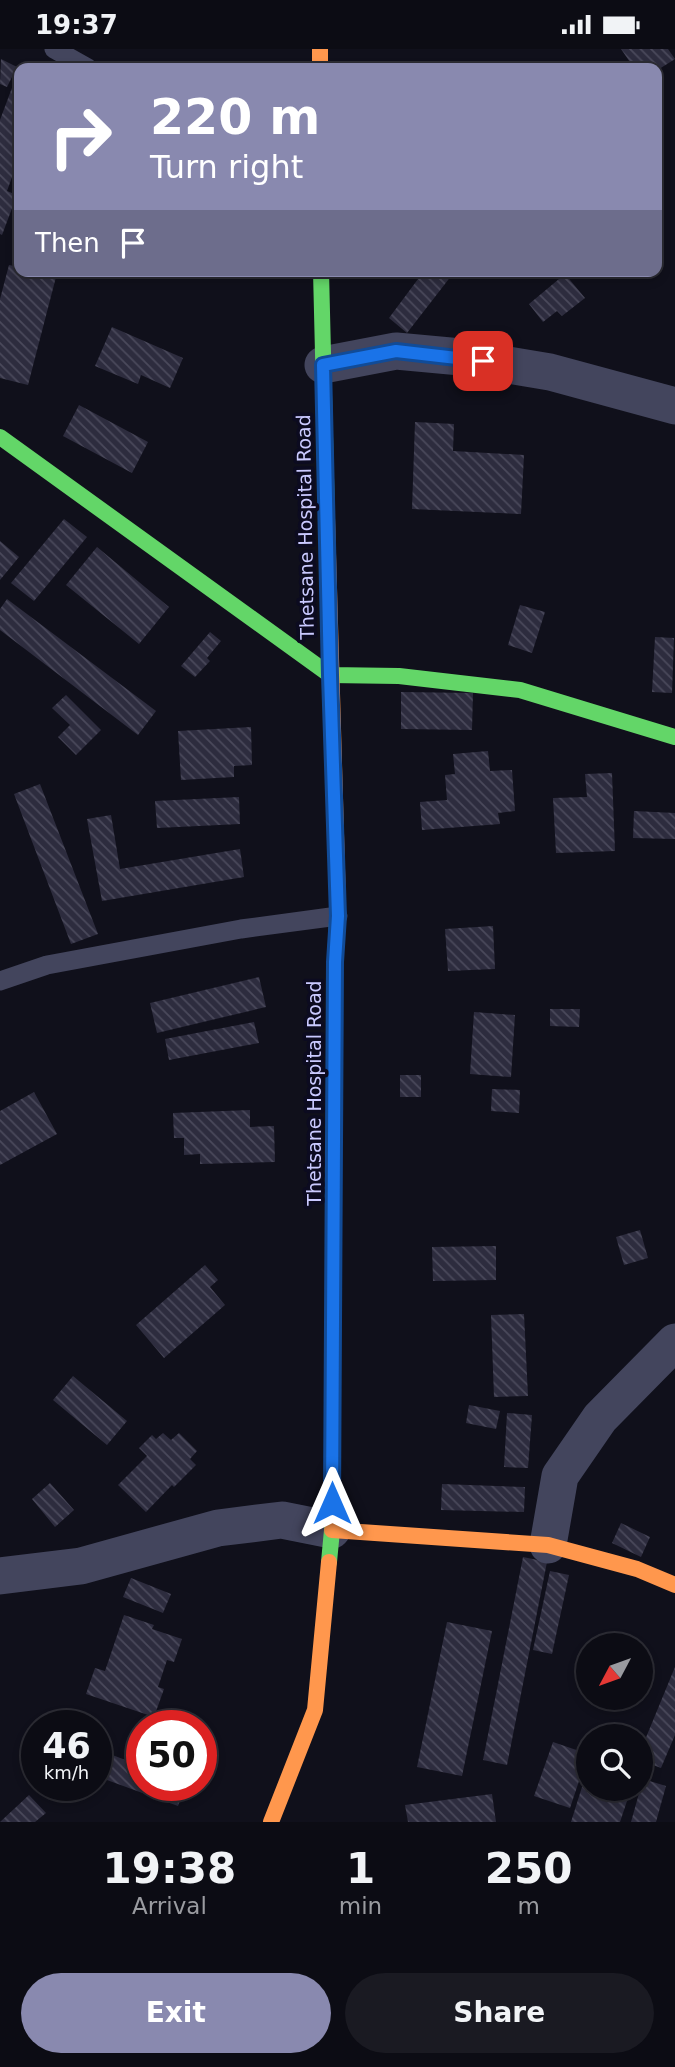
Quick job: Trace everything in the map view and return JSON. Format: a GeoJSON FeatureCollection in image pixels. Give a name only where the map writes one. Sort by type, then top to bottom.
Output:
{"type":"FeatureCollection","features":[{"type":"Feature","properties":{"kind":"main road","name":"Thetsane Hospital Road"},"geometry":{"type":"LineString","coordinates":[[271,1822],[315,1710],[332,1529],[335,976],[338,916],[321,277]]}},
{"type":"Feature","properties":{"kind":"main road"},"geometry":{"type":"LineString","coordinates":[[0,437],[330,675],[399,676],[520,691],[675,737]]}},
{"type":"Feature","properties":{"kind":"main road"},"geometry":{"type":"LineString","coordinates":[[332,1529],[548,1545],[637,1569],[675,1585]]}},
{"type":"Feature","properties":{"kind":"street"},"geometry":{"type":"LineString","coordinates":[[323,365],[396,351],[461,357],[551,372],[675,406]]}},
{"type":"Feature","properties":{"kind":"street"},"geometry":{"type":"LineString","coordinates":[[548,1545],[560,1476],[600,1418],[675,1342]]}},
{"type":"Feature","properties":{"kind":"street"},"geometry":{"type":"LineString","coordinates":[[0,1576],[80,1566],[218,1528],[282,1520],[332,1529]]}},
{"type":"Feature","properties":{"kind":"lane"},"geometry":{"type":"LineString","coordinates":[[54,49],[79,63]]}},
{"type":"Feature","properties":{"kind":"lane"},"geometry":{"type":"LineString","coordinates":[[0,981],[47,965],[241,929],[338,916]]}},
{"type":"Feature","properties":{"kind":"building"},"geometry":{"type":"Polygon","coordinates":[[[621,49],[668,49],[675,59],[662,67],[662,63],[631,63],[621,49]]]}},
{"type":"Feature","properties":{"kind":"building"},"geometry":{"type":"Polygon","coordinates":[[[1,59],[14,66],[14,73],[7,87],[0,84],[1,59]]]}},
{"type":"Feature","properties":{"kind":"building"},"geometry":{"type":"Polygon","coordinates":[[[14,85],[14,172],[7,191],[14,194],[14,203],[2,235],[0,234],[0,120],[14,85]]]}},
{"type":"Feature","properties":{"kind":"building"},"geometry":{"type":"Polygon","coordinates":[[[9,265],[14,266],[14,277],[56,277],[28,385],[0,378],[0,299],[9,265]]]}},
{"type":"Feature","properties":{"kind":"building"},"geometry":{"type":"Polygon","coordinates":[[[420,277],[450,277],[407,333],[389,318],[420,277]]]}},
{"type":"Feature","properties":{"kind":"building"},"geometry":{"type":"Polygon","coordinates":[[[561,277],[568,277],[585,298],[562,316],[557,311],[543,322],[529,304],[561,277]]]}},
{"type":"Feature","properties":{"kind":"building"},"geometry":{"type":"Polygon","coordinates":[[[112,327],[183,358],[170,388],[141,375],[138,384],[95,366],[112,327]]]}},
{"type":"Feature","properties":{"kind":"building"},"geometry":{"type":"Polygon","coordinates":[[[79,405],[148,442],[132,473],[63,436],[79,405]]]}},
{"type":"Feature","properties":{"kind":"building"},"geometry":{"type":"Polygon","coordinates":[[[415,422],[454,424],[453,451],[524,455],[521,514],[412,509],[415,422]]]}},
{"type":"Feature","properties":{"kind":"building"},"geometry":{"type":"Polygon","coordinates":[[[64,519],[87,537],[34,601],[11,583],[64,519]]]}},
{"type":"Feature","properties":{"kind":"building"},"geometry":{"type":"Polygon","coordinates":[[[0,541],[19,557],[0,580],[0,541]]]}},
{"type":"Feature","properties":{"kind":"building"},"geometry":{"type":"Polygon","coordinates":[[[97,547],[169,607],[139,644],[66,585],[97,547]]]}},
{"type":"Feature","properties":{"kind":"building"},"geometry":{"type":"Polygon","coordinates":[[[7,599],[156,711],[138,735],[0,630],[0,609],[7,599]]]}},
{"type":"Feature","properties":{"kind":"building"},"geometry":{"type":"Polygon","coordinates":[[[520,605],[545,612],[532,653],[508,645],[520,605]]]}},
{"type":"Feature","properties":{"kind":"building"},"geometry":{"type":"Polygon","coordinates":[[[210,632],[221,641],[207,658],[210,661],[195,677],[181,666],[210,632]]]}},
{"type":"Feature","properties":{"kind":"building"},"geometry":{"type":"Polygon","coordinates":[[[655,637],[674,638],[672,693],[652,692],[655,637]]]}},
{"type":"Feature","properties":{"kind":"building"},"geometry":{"type":"Polygon","coordinates":[[[401,692],[473,693],[472,730],[401,729],[401,692]]]}},
{"type":"Feature","properties":{"kind":"building"},"geometry":{"type":"Polygon","coordinates":[[[66,695],[101,730],[76,755],[58,737],[70,725],[52,708],[66,695]]]}},
{"type":"Feature","properties":{"kind":"building"},"geometry":{"type":"Polygon","coordinates":[[[251,727],[252,765],[234,766],[234,777],[181,780],[178,731],[251,727]]]}},
{"type":"Feature","properties":{"kind":"building"},"geometry":{"type":"Polygon","coordinates":[[[488,751],[490,771],[512,770],[515,811],[498,813],[500,824],[422,830],[420,802],[447,800],[445,775],[455,774],[453,754],[488,751]]]}},
{"type":"Feature","properties":{"kind":"building"},"geometry":{"type":"Polygon","coordinates":[[[612,773],[615,851],[556,853],[553,798],[587,797],[585,774],[612,773]]]}},
{"type":"Feature","properties":{"kind":"building"},"geometry":{"type":"Polygon","coordinates":[[[40,784],[98,934],[71,944],[14,794],[40,784]]]}},
{"type":"Feature","properties":{"kind":"building"},"geometry":{"type":"Polygon","coordinates":[[[239,797],[240,824],[157,828],[155,801],[239,797]]]}},
{"type":"Feature","properties":{"kind":"building"},"geometry":{"type":"Polygon","coordinates":[[[634,811],[675,813],[675,839],[633,838],[634,811]]]}},
{"type":"Feature","properties":{"kind":"building"},"geometry":{"type":"Polygon","coordinates":[[[111,815],[120,869],[240,849],[244,877],[102,901],[87,819],[111,815]]]}},
{"type":"Feature","properties":{"kind":"building"},"geometry":{"type":"Polygon","coordinates":[[[493,926],[495,969],[448,971],[445,929],[493,926]]]}},
{"type":"Feature","properties":{"kind":"building"},"geometry":{"type":"Polygon","coordinates":[[[259,977],[266,1007],[157,1033],[150,1003],[259,977]]]}},
{"type":"Feature","properties":{"kind":"building"},"geometry":{"type":"Polygon","coordinates":[[[550,1009],[580,1009],[579,1027],[550,1026],[550,1009]]]}},
{"type":"Feature","properties":{"kind":"building"},"geometry":{"type":"Polygon","coordinates":[[[474,1012],[515,1015],[511,1077],[470,1074],[474,1012]]]}},
{"type":"Feature","properties":{"kind":"building"},"geometry":{"type":"Polygon","coordinates":[[[254,1022],[259,1043],[169,1060],[165,1039],[254,1022]]]}},
{"type":"Feature","properties":{"kind":"building"},"geometry":{"type":"Polygon","coordinates":[[[400,1075],[421,1075],[421,1097],[400,1097],[400,1075]]]}},
{"type":"Feature","properties":{"kind":"building"},"geometry":{"type":"Polygon","coordinates":[[[492,1089],[520,1090],[519,1113],[491,1111],[492,1089]]]}},
{"type":"Feature","properties":{"kind":"building"},"geometry":{"type":"Polygon","coordinates":[[[34,1092],[57,1134],[0,1165],[0,1111],[34,1092]]]}},
{"type":"Feature","properties":{"kind":"building"},"geometry":{"type":"Polygon","coordinates":[[[250,1110],[250,1127],[274,1126],[275,1162],[200,1164],[200,1154],[184,1155],[184,1138],[174,1138],[173,1113],[250,1110]]]}},
{"type":"Feature","properties":{"kind":"building"},"geometry":{"type":"Polygon","coordinates":[[[640,1230],[648,1258],[624,1265],[616,1237],[640,1230]]]}},
{"type":"Feature","properties":{"kind":"building"},"geometry":{"type":"Polygon","coordinates":[[[496,1246],[496,1280],[433,1281],[432,1247],[496,1246]]]}},
{"type":"Feature","properties":{"kind":"building"},"geometry":{"type":"Polygon","coordinates":[[[205,1265],[218,1280],[210,1287],[225,1305],[164,1358],[136,1325],[205,1265]]]}},
{"type":"Feature","properties":{"kind":"building"},"geometry":{"type":"Polygon","coordinates":[[[524,1314],[528,1396],[494,1397],[491,1315],[524,1314]]]}},
{"type":"Feature","properties":{"kind":"building"},"geometry":{"type":"Polygon","coordinates":[[[73,1376],[127,1421],[107,1445],[53,1400],[73,1376]]]}},
{"type":"Feature","properties":{"kind":"building"},"geometry":{"type":"Polygon","coordinates":[[[469,1405],[500,1411],[496,1429],[466,1423],[469,1405]]]}},
{"type":"Feature","properties":{"kind":"building"},"geometry":{"type":"Polygon","coordinates":[[[507,1413],[532,1415],[528,1468],[504,1467],[507,1413]]]}},
{"type":"Feature","properties":{"kind":"building"},"geometry":{"type":"Polygon","coordinates":[[[163,1433],[171,1440],[179,1433],[197,1451],[190,1459],[196,1465],[146,1512],[118,1485],[147,1456],[139,1448],[152,1435],[156,1439],[163,1433]]]}},
{"type":"Feature","properties":{"kind":"building"},"geometry":{"type":"Polygon","coordinates":[[[50,1483],[74,1510],[55,1527],[32,1499],[50,1483]]]}},
{"type":"Feature","properties":{"kind":"building"},"geometry":{"type":"Polygon","coordinates":[[[442,1484],[525,1487],[524,1512],[441,1510],[442,1484]]]}},
{"type":"Feature","properties":{"kind":"building"},"geometry":{"type":"Polygon","coordinates":[[[621,1523],[650,1537],[641,1557],[612,1543],[621,1523]]]}},
{"type":"Feature","properties":{"kind":"building"},"geometry":{"type":"Polygon","coordinates":[[[523,1557],[547,1562],[507,1765],[483,1760],[523,1557]]]}},
{"type":"Feature","properties":{"kind":"building"},"geometry":{"type":"Polygon","coordinates":[[[550,1571],[569,1575],[552,1654],[533,1650],[550,1571]]]}},
{"type":"Feature","properties":{"kind":"building"},"geometry":{"type":"Polygon","coordinates":[[[131,1578],[171,1594],[163,1613],[123,1597],[131,1578]]]}},
{"type":"Feature","properties":{"kind":"building"},"geometry":{"type":"Polygon","coordinates":[[[124,1615],[154,1625],[152,1629],[182,1639],[174,1662],[167,1660],[158,1687],[164,1689],[156,1710],[133,1710],[86,1694],[95,1668],[105,1671],[124,1615]]]}},
{"type":"Feature","properties":{"kind":"building"},"geometry":{"type":"Polygon","coordinates":[[[447,1622],[492,1631],[462,1776],[417,1767],[447,1622]]]}},
{"type":"Feature","properties":{"kind":"building"},"geometry":{"type":"Polygon","coordinates":[[[675,1667],[675,1735],[661,1768],[653,1765],[652,1724],[675,1667]]]}},
{"type":"Feature","properties":{"kind":"building"},"geometry":{"type":"Polygon","coordinates":[[[553,1742],[576,1750],[576,1790],[570,1808],[534,1796],[553,1742]]]}},
{"type":"Feature","properties":{"kind":"building"},"geometry":{"type":"Polygon","coordinates":[[[112,1755],[126,1760],[126,1787],[112,1782],[112,1755]]]}},
{"type":"Feature","properties":{"kind":"building"},"geometry":{"type":"Polygon","coordinates":[[[653,1782],[666,1786],[656,1822],[631,1822],[637,1801],[653,1801],[653,1782]]]}},
{"type":"Feature","properties":{"kind":"building"},"geometry":{"type":"Polygon","coordinates":[[[492,1794],[496,1822],[408,1822],[405,1805],[492,1794]]]}},
{"type":"Feature","properties":{"kind":"building"},"geometry":{"type":"Polygon","coordinates":[[[23,1801],[35,1801],[46,1813],[35,1822],[0,1822],[23,1801]]]}},
{"type":"Feature","properties":{"kind":"building"},"geometry":{"type":"Polygon","coordinates":[[[164,1801],[180,1801],[178,1806],[164,1801]]]}},
{"type":"Feature","properties":{"kind":"building"},"geometry":{"type":"Polygon","coordinates":[[[578,1801],[627,1801],[620,1822],[571,1822],[578,1801]]]}},
{"type":"Feature","properties":{"kind":"traffic: fast"},"geometry":{"type":"LineString","coordinates":[[321,277],[327,518]]}},
{"type":"Feature","properties":{"kind":"traffic: fast"},"geometry":{"type":"LineString","coordinates":[[0,437],[330,675],[399,676],[520,690],[675,737]]}},
{"type":"Feature","properties":{"kind":"traffic: fast"},"geometry":{"type":"LineString","coordinates":[[329,1562],[332,1530],[335,962],[338,903]]}},
{"type":"Feature","properties":{"kind":"traffic: slow"},"geometry":{"type":"LineString","coordinates":[[320,49],[320,63]]}},
{"type":"Feature","properties":{"kind":"traffic: slow"},"geometry":{"type":"LineString","coordinates":[[327,518],[338,903]]}},
{"type":"Feature","properties":{"kind":"traffic: slow"},"geometry":{"type":"LineString","coordinates":[[332,1530],[548,1545],[637,1569],[675,1585]]}},
{"type":"Feature","properties":{"kind":"traffic: slow"},"geometry":{"type":"LineString","coordinates":[[271,1822],[315,1710],[329,1562]]}},
{"type":"Feature","properties":{"kind":"route"},"geometry":{"type":"LineString","coordinates":[[332,1503],[335,962],[338,916],[323,365],[396,351],[483,361]]}}]}
